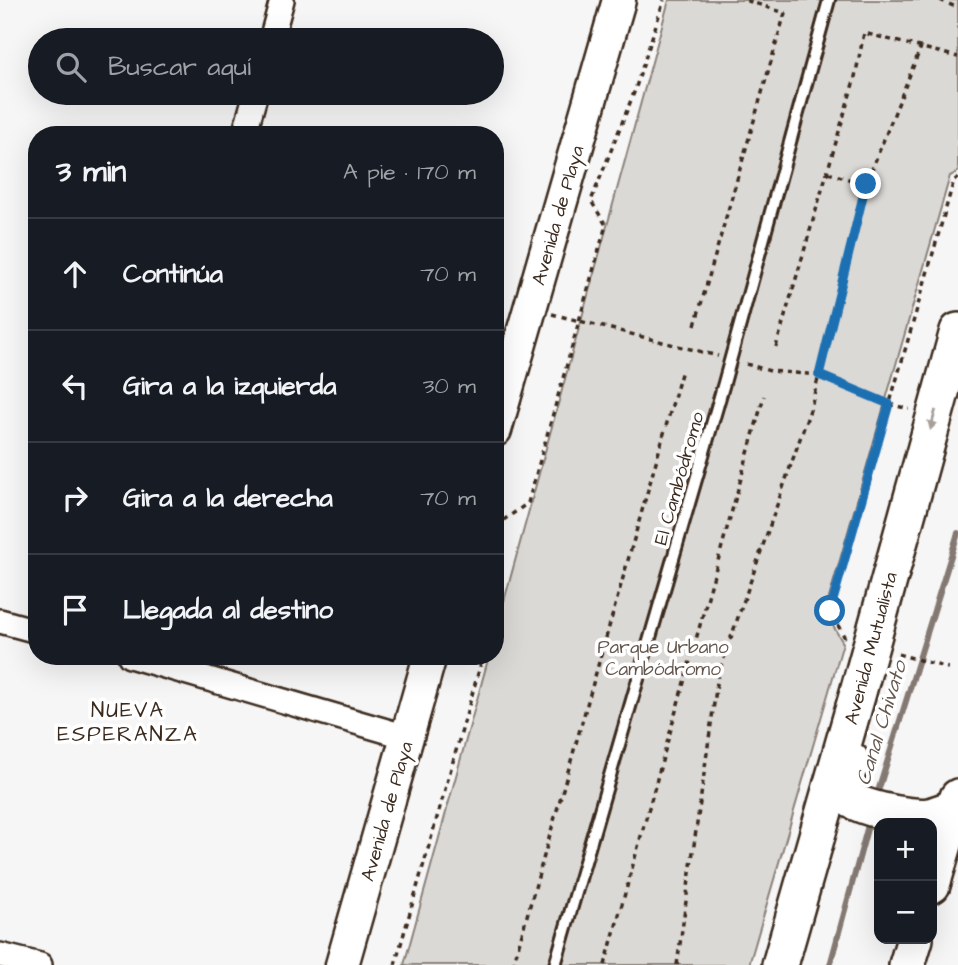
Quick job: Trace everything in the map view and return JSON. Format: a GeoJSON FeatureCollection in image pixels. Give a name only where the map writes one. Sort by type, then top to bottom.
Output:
{"type":"FeatureCollection","features":[{"type":"Feature","properties":{"kind":"main road","name":"Avenida de Playa"},"geometry":{"type":"LineString","coordinates":[[504,399],[619,0]]}},
{"type":"Feature","properties":{"kind":"main road","name":"Avenida Mutualista"},"geometry":{"type":"LineString","coordinates":[[783,954],[958,331]]}},
{"type":"Feature","properties":{"kind":"main road","name":"Avenida de Playa"},"geometry":{"type":"LineString","coordinates":[[342,965],[427,665]]}},
{"type":"Feature","properties":{"kind":"main road"},"geometry":{"type":"LineString","coordinates":[[848,808],[842,792],[863,715],[857,696]]}},
{"type":"Feature","properties":{"kind":"main road"},"geometry":{"type":"LineString","coordinates":[[908,818],[928,816],[957,802]]}},
{"type":"Feature","properties":{"kind":"main road"},"geometry":{"type":"LineString","coordinates":[[937,861],[957,802]]}},
{"type":"Feature","properties":{"kind":"main road"},"geometry":{"type":"LineString","coordinates":[[848,808],[881,818]]}},
{"type":"Feature","properties":{"kind":"main road"},"geometry":{"type":"LineString","coordinates":[[783,954],[807,910],[831,826],[848,808]]}},
{"type":"Feature","properties":{"kind":"main road"},"geometry":{"type":"LineString","coordinates":[[907,965],[913,944]]}},
{"type":"Feature","properties":{"kind":"street"},"geometry":{"type":"LineString","coordinates":[[274,28],[282,0]]}},
{"type":"Feature","properties":{"kind":"street"},"geometry":{"type":"LineString","coordinates":[[247,126],[253,105]]}},
{"type":"Feature","properties":{"kind":"street"},"geometry":{"type":"LineString","coordinates":[[0,621],[28,629]]}},
{"type":"Feature","properties":{"kind":"street"},"geometry":{"type":"LineString","coordinates":[[161,665],[407,737]]}},
{"type":"Feature","properties":{"kind":"street"},"geometry":{"type":"LineString","coordinates":[[3,959],[40,965]]}},
{"type":"Feature","properties":{"kind":"lane","name":"El Cambódromo"},"geometry":{"type":"LineString","coordinates":[[555,965],[730,359],[829,0]]}},
{"type":"Feature","properties":{"kind":"path"},"geometry":{"type":"LineString","coordinates":[[504,520],[528,503],[606,225],[592,201],[635,90],[664,0]]}},
{"type":"Feature","properties":{"kind":"path"},"geometry":{"type":"LineString","coordinates":[[695,326],[785,13],[745,0]]}},
{"type":"Feature","properties":{"kind":"path"},"geometry":{"type":"LineString","coordinates":[[940,0],[958,8]]}},
{"type":"Feature","properties":{"kind":"path"},"geometry":{"type":"LineString","coordinates":[[776,347],[855,77],[864,33],[958,57]]}},
{"type":"Feature","properties":{"kind":"path"},"geometry":{"type":"LineString","coordinates":[[677,965],[718,675],[811,407],[866,184],[922,47]]}},
{"type":"Feature","properties":{"kind":"path"},"geometry":{"type":"LineString","coordinates":[[827,173],[866,184]]}},
{"type":"Feature","properties":{"kind":"path"},"geometry":{"type":"LineString","coordinates":[[848,642],[830,611],[954,180],[958,178]]}},
{"type":"Feature","properties":{"kind":"path"},"geometry":{"type":"LineString","coordinates":[[530,309],[770,371],[819,375],[889,404],[934,416]]}},
{"type":"Feature","properties":{"kind":"path"},"geometry":{"type":"LineString","coordinates":[[513,965],[682,370]]}},
{"type":"Feature","properties":{"kind":"path"},"geometry":{"type":"LineString","coordinates":[[605,965],[764,396]]}},
{"type":"Feature","properties":{"kind":"path"},"geometry":{"type":"LineString","coordinates":[[898,654],[948,668]]}},
{"type":"Feature","properties":{"kind":"path"},"geometry":{"type":"LineString","coordinates":[[395,965],[480,665]]}},
{"type":"Feature","properties":{"kind":"path"},"geometry":{"type":"LineString","coordinates":[[689,667],[718,675]]}},
{"type":"Feature","properties":{"kind":"green space","name":"Parque Urbano Cambódromo"},"geometry":{"type":"Polygon","coordinates":[[[669,0],[958,0],[958,172],[950,176],[825,612],[843,643],[749,965],[404,965],[487,665],[504,665],[504,601],[669,0]]]}},
{"type":"Feature","properties":{"kind":"waterway","name":"Canal Chivato"},"geometry":{"type":"LineString","coordinates":[[876,798],[958,533]]}},
{"type":"Feature","properties":{"kind":"waterway","name":"Canal Chivato"},"geometry":{"type":"LineString","coordinates":[[830,965],[870,818]]}},
{"type":"Feature","properties":{"kind":"district","name":"NUEVA ESPERANZA"},"geometry":{"type":"Point","coordinates":[128,722]}},
{"type":"Feature","properties":{"kind":"route"},"geometry":{"type":"LineString","coordinates":[[830,611],[889,404],[819,375],[866,184]]}}]}
